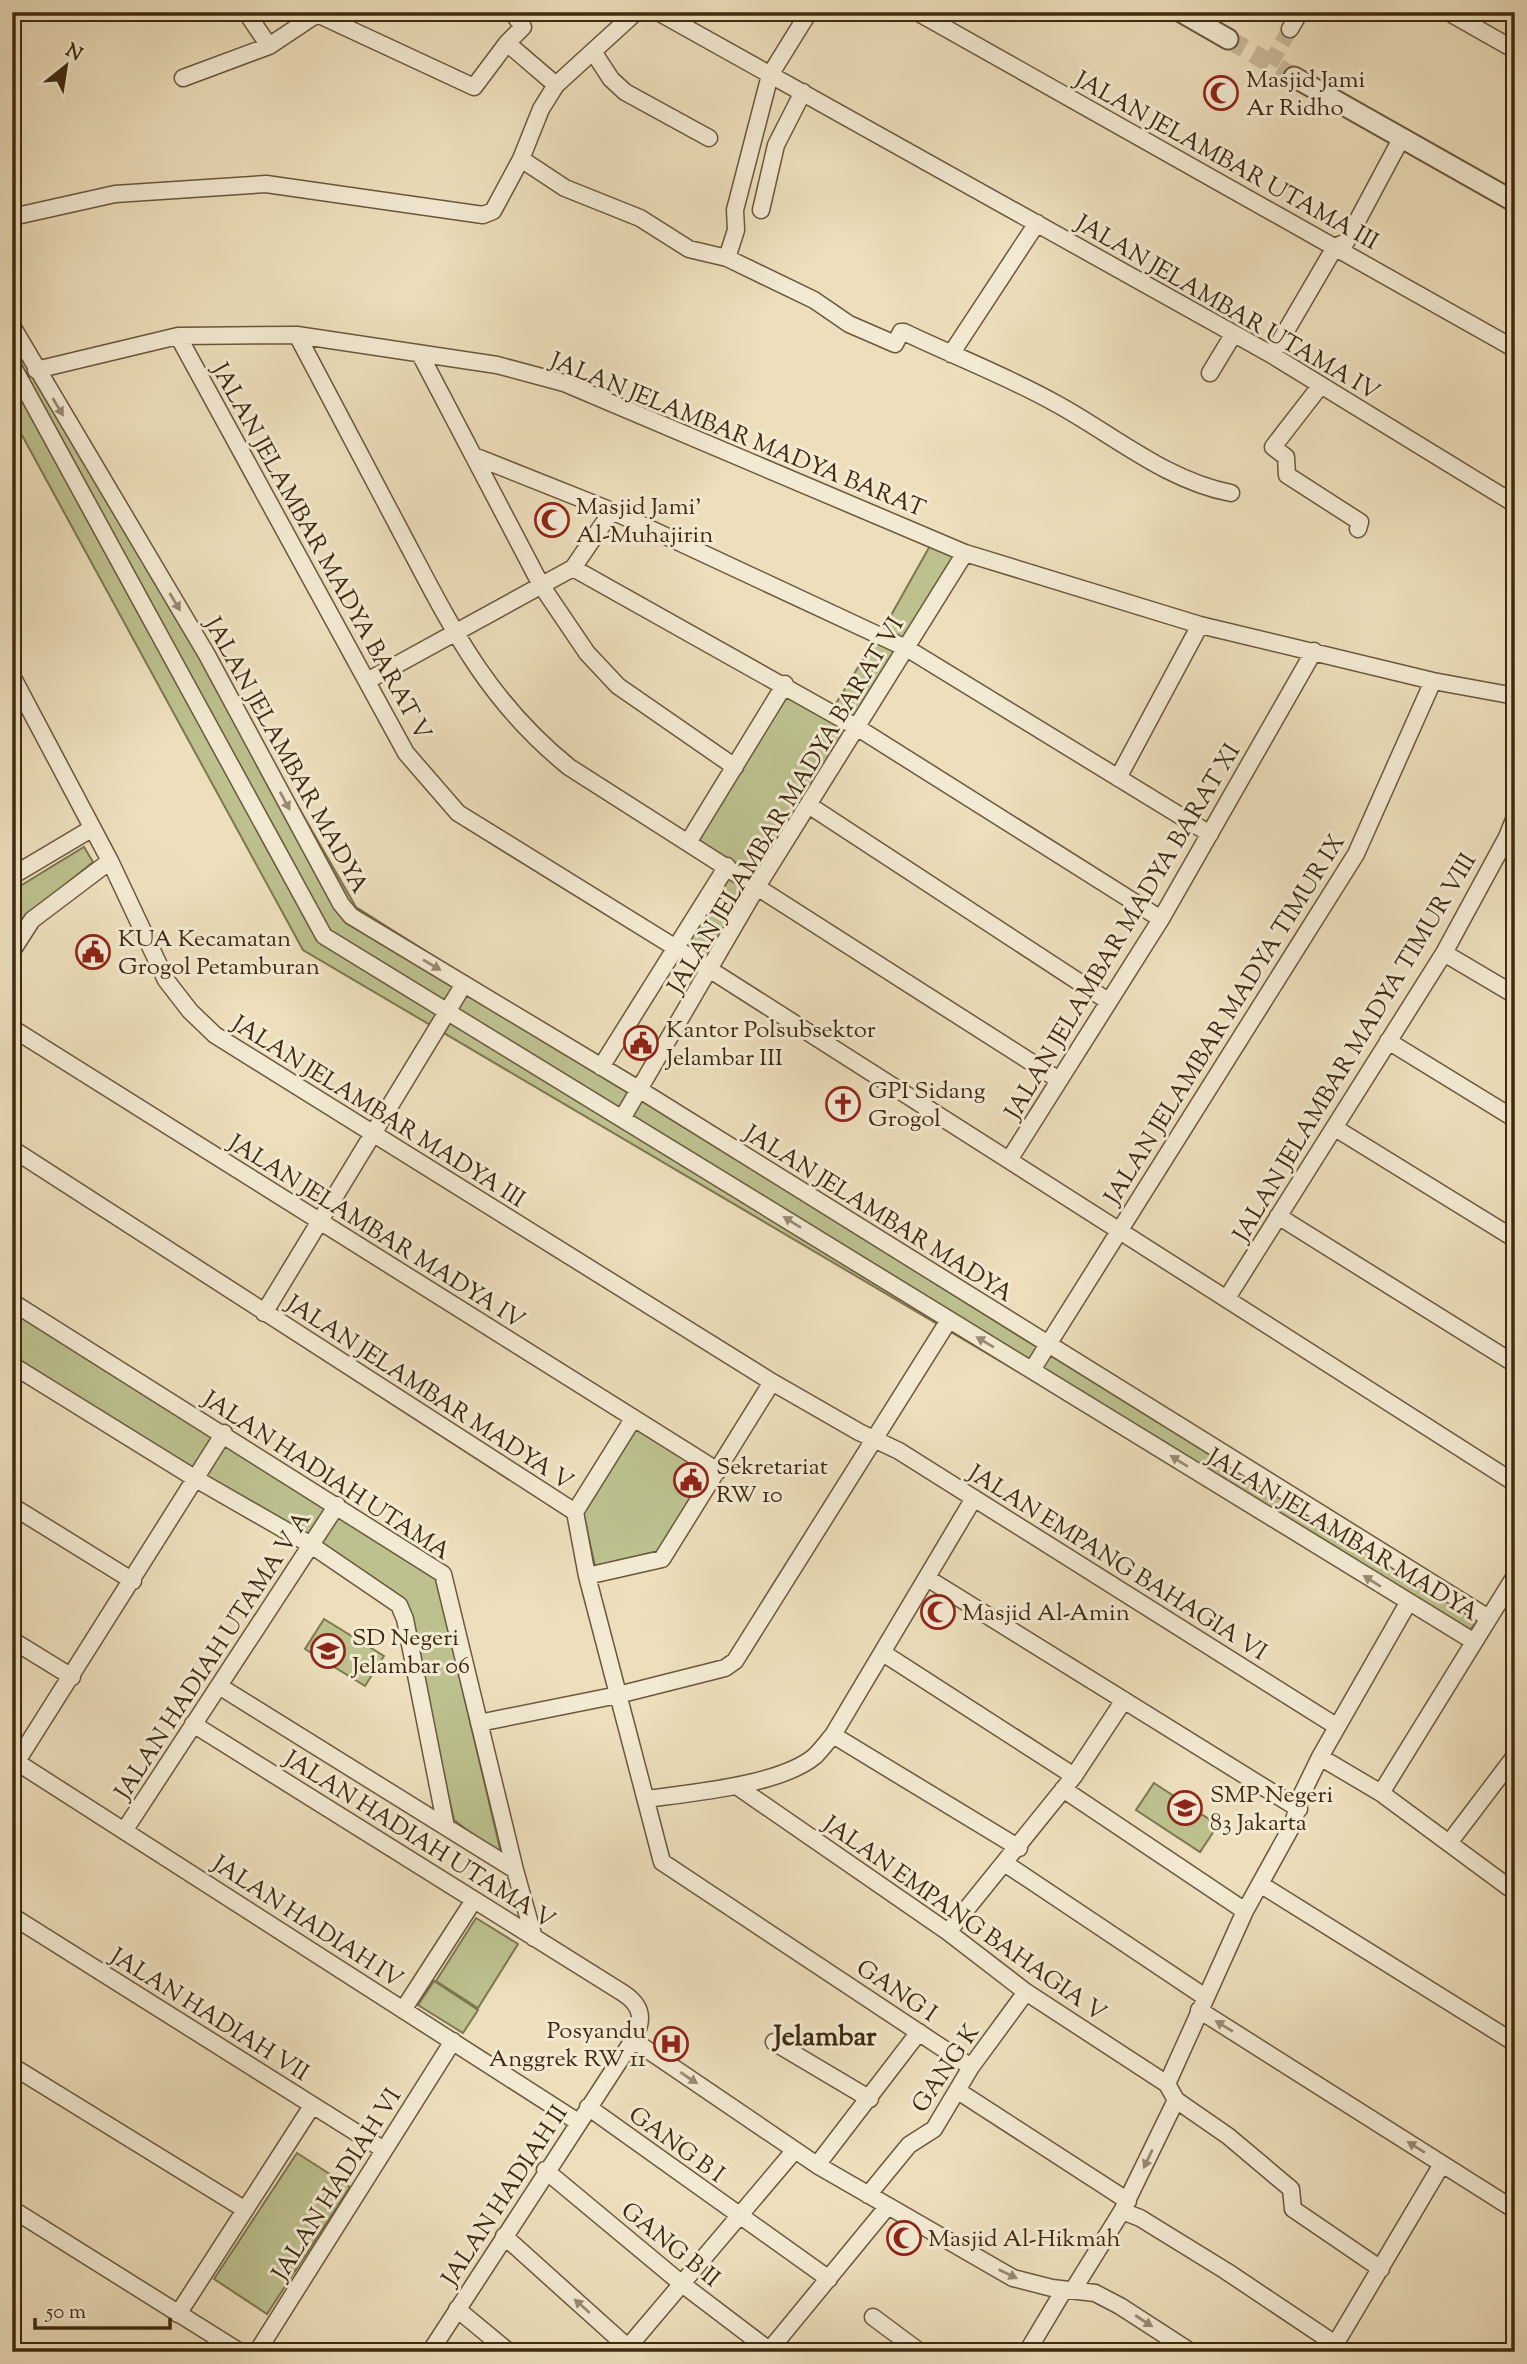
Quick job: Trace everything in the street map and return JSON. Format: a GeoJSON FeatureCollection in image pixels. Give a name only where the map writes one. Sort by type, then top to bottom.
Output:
{"type":"FeatureCollection","features":[{"type":"Feature","properties":{"kind":"street"},"geometry":{"type":"LineString","coordinates":[[246,12],[269,46]]}},
{"type":"Feature","properties":{"kind":"street"},"geometry":{"type":"LineString","coordinates":[[183,78],[269,46],[312,15],[321,14],[474,87],[523,27],[512,12]]}},
{"type":"Feature","properties":{"kind":"street"},"geometry":{"type":"LineString","coordinates":[[12,217],[115,194],[266,184],[483,215],[493,211],[521,159],[541,109],[556,85],[636,12]]}},
{"type":"Feature","properties":{"kind":"street","name":"JALAN JELAMBAR UTAMA IV"},"geometry":{"type":"LineString","coordinates":[[658,12],[1272,355],[1515,503]]}},
{"type":"Feature","properties":{"kind":"street"},"geometry":{"type":"LineString","coordinates":[[727,258],[736,230],[735,210],[770,75],[809,12]]}},
{"type":"Feature","properties":{"kind":"street","name":"JALAN JELAMBAR UTAMA III"},"geometry":{"type":"LineString","coordinates":[[917,12],[1515,349]]}},
{"type":"Feature","properties":{"kind":"street"},"geometry":{"type":"LineString","coordinates":[[1181,12],[1228,39]]}},
{"type":"Feature","properties":{"kind":"street"},"geometry":{"type":"LineString","coordinates":[[1290,29],[1300,12]]}},
{"type":"Feature","properties":{"kind":"street"},"geometry":{"type":"LineString","coordinates":[[1448,12],[1515,50]]}},
{"type":"Feature","properties":{"kind":"street"},"geometry":{"type":"LineString","coordinates":[[508,43],[556,85]]}},
{"type":"Feature","properties":{"kind":"street"},"geometry":{"type":"LineString","coordinates":[[594,53],[611,79],[625,92],[709,138]]}},
{"type":"Feature","properties":{"kind":"street"},"geometry":{"type":"LineString","coordinates":[[1294,77],[1515,202]]}},
{"type":"Feature","properties":{"kind":"street"},"geometry":{"type":"LineString","coordinates":[[761,210],[776,145],[803,92]]}},
{"type":"Feature","properties":{"kind":"street"},"geometry":{"type":"LineString","coordinates":[[1272,355],[1335,247],[1346,242],[1401,139]]}},
{"type":"Feature","properties":{"kind":"street"},"geometry":{"type":"LineString","coordinates":[[521,159],[565,188],[640,218],[690,249],[727,258],[814,300],[849,324],[895,344],[902,332],[1055,403],[1109,437],[1203,487],[1231,493]]}},
{"type":"Feature","properties":{"kind":"street"},"geometry":{"type":"LineString","coordinates":[[951,354],[1037,223]]}},
{"type":"Feature","properties":{"kind":"street","name":"JALAN JELAMBAR MADYA"},"geometry":{"type":"LineString","coordinates":[[12,326],[207,655],[345,910],[640,1090],[1487,1617],[1473,1641],[949,1320],[623,1116],[324,936],[179,666],[12,365]]}},
{"type":"Feature","properties":{"kind":"street"},"geometry":{"type":"LineString","coordinates":[[297,335],[455,634],[497,697],[545,747],[569,767],[689,841],[1059,1080]]}},
{"type":"Feature","properties":{"kind":"street","name":"JALAN JELAMBAR MADYA BARAT"},"geometry":{"type":"LineString","coordinates":[[36,370],[178,336],[297,335],[497,365],[565,383],[965,553],[1200,625],[1433,681],[1515,696]]}},
{"type":"Feature","properties":{"kind":"street"},"geometry":{"type":"LineString","coordinates":[[1210,373],[1233,335]]}},
{"type":"Feature","properties":{"kind":"street","name":"JALAN JELAMBAR MADYA BARAT V"},"geometry":{"type":"LineString","coordinates":[[178,336],[406,753],[458,813],[676,948],[1512,1482]]}},
{"type":"Feature","properties":{"kind":"street"},"geometry":{"type":"LineString","coordinates":[[420,354],[541,585],[587,653],[610,680],[735,767]]}},
{"type":"Feature","properties":{"kind":"street"},"geometry":{"type":"LineString","coordinates":[[1321,385],[1273,447],[1286,457],[1287,475],[1360,522],[1358,529]]}},
{"type":"Feature","properties":{"kind":"street"},"geometry":{"type":"LineString","coordinates":[[474,456],[612,511],[908,649],[1210,834]]}},
{"type":"Feature","properties":{"kind":"street"},"geometry":{"type":"LineString","coordinates":[[367,681],[573,568],[612,511]]}},
{"type":"Feature","properties":{"kind":"street","name":"JALAN JELAMBAR MADYA BARAT VI"},"geometry":{"type":"LineString","coordinates":[[623,1116],[758,886],[908,649],[965,553]]}},
{"type":"Feature","properties":{"kind":"street"},"geometry":{"type":"LineString","coordinates":[[573,568],[785,684],[1161,919]]}},
{"type":"Feature","properties":{"kind":"street"},"geometry":{"type":"LineString","coordinates":[[1118,778],[1200,625]]}},
{"type":"Feature","properties":{"kind":"street","name":"JALAN JELAMBAR MADYA BARAT XI"},"geometry":{"type":"LineString","coordinates":[[1009,1160],[1161,919],[1314,651]]}},
{"type":"Feature","properties":{"kind":"street"},"geometry":{"type":"LineString","coordinates":[[179,666],[207,655]]}},
{"type":"Feature","properties":{"kind":"street","name":"JALAN JELAMBAR MADYA III"},"geometry":{"type":"LineString","coordinates":[[12,676],[110,862],[166,980],[190,1011],[215,1035],[772,1382],[874,1439]]}},
{"type":"Feature","properties":{"kind":"street","name":"JALAN JELAMBAR MADYA TIMUR IX"},"geometry":{"type":"LineString","coordinates":[[1032,1370],[1356,854],[1433,681]]}},
{"type":"Feature","properties":{"kind":"street"},"geometry":{"type":"LineString","coordinates":[[689,841],[785,684]]}},
{"type":"Feature","properties":{"kind":"street"},"geometry":{"type":"LineString","coordinates":[[196,698],[224,686]]}},
{"type":"Feature","properties":{"kind":"street"},"geometry":{"type":"LineString","coordinates":[[810,806],[1108,1000]]}},
{"type":"Feature","properties":{"kind":"street","name":"JALAN JELAMBAR MADYA TIMUR VIII"},"geometry":{"type":"LineString","coordinates":[[1227,1298],[1444,953],[1507,837],[1515,817]]}},
{"type":"Feature","properties":{"kind":"street"},"geometry":{"type":"LineString","coordinates":[[12,876],[91,829]]}},
{"type":"Feature","properties":{"kind":"street"},"geometry":{"type":"LineString","coordinates":[[12,951],[32,920],[110,862]]}},
{"type":"Feature","properties":{"kind":"street"},"geometry":{"type":"LineString","coordinates":[[601,1067],[727,866]]}},
{"type":"Feature","properties":{"kind":"street"},"geometry":{"type":"LineString","coordinates":[[1444,953],[1515,995]]}},
{"type":"Feature","properties":{"kind":"street"},"geometry":{"type":"LineString","coordinates":[[264,1313],[464,984]]}},
{"type":"Feature","properties":{"kind":"street","name":"JALAN JELAMBAR MADYA IV"},"geometry":{"type":"LineString","coordinates":[[12,1028],[718,1471]]}},
{"type":"Feature","properties":{"kind":"street"},"geometry":{"type":"LineString","coordinates":[[1388,1041],[1515,1119]]}},
{"type":"Feature","properties":{"kind":"street"},"geometry":{"type":"LineString","coordinates":[[1335,1128],[1515,1239]]}},
{"type":"Feature","properties":{"kind":"street","name":"JALAN JELAMBAR MADYA V"},"geometry":{"type":"LineString","coordinates":[[12,1149],[575,1512],[587,1576],[646,1799]]}},
{"type":"Feature","properties":{"kind":"street"},"geometry":{"type":"LineString","coordinates":[[1278,1216],[1515,1364]]}},
{"type":"Feature","properties":{"kind":"street","name":"JALAN HADIAH UTAMA"},"geometry":{"type":"LineString","coordinates":[[12,1302],[224,1433],[443,1574],[534,1938]]}},
{"type":"Feature","properties":{"kind":"street"},"geometry":{"type":"LineString","coordinates":[[479,1723],[618,1695],[725,1668],[735,1661],[949,1320]]}},
{"type":"Feature","properties":{"kind":"street"},"geometry":{"type":"LineString","coordinates":[[12,1364],[195,1479],[311,1545],[399,1605],[405,1619],[446,1827]]}},
{"type":"Feature","properties":{"kind":"street"},"geometry":{"type":"LineString","coordinates":[[587,1576],[662,1559],[772,1382]]}},
{"type":"Feature","properties":{"kind":"street"},"geometry":{"type":"LineString","coordinates":[[575,1512],[633,1419]]}},
{"type":"Feature","properties":{"kind":"street"},"geometry":{"type":"LineString","coordinates":[[14,1763],[72,1677],[224,1433]]}},
{"type":"Feature","properties":{"kind":"street","name":"JALAN EMPANG BAHAGIA VI"},"geometry":{"type":"LineString","coordinates":[[874,1439],[974,1498],[1336,1727]]}},
{"type":"Feature","properties":{"kind":"street"},"geometry":{"type":"LineString","coordinates":[[646,1799],[738,1787],[803,1763],[833,1735],[974,1498]]}},
{"type":"Feature","properties":{"kind":"street","name":"JALAN HADIAH UTAMA V A"},"geometry":{"type":"LineString","coordinates":[[124,1830],[337,1505]]}},
{"type":"Feature","properties":{"kind":"street"},"geometry":{"type":"LineString","coordinates":[[12,1506],[133,1581]]}},
{"type":"Feature","properties":{"kind":"street"},"geometry":{"type":"LineString","coordinates":[[1487,1617],[1515,1576]]}},
{"type":"Feature","properties":{"kind":"street"},"geometry":{"type":"LineString","coordinates":[[927,1578],[1299,1810]]}},
{"type":"Feature","properties":{"kind":"street"},"geometry":{"type":"LineString","coordinates":[[1381,2269],[1293,2209],[1291,2189],[1228,2136],[1176,2100],[1167,2084],[1245,1911],[1299,1810],[1302,1794],[1320,1757],[1408,1603]]}},
{"type":"Feature","properties":{"kind":"street"},"geometry":{"type":"LineString","coordinates":[[12,1640],[72,1677]]}},
{"type":"Feature","properties":{"kind":"street"},"geometry":{"type":"LineString","coordinates":[[1381,1793],[1473,1641]]}},
{"type":"Feature","properties":{"kind":"street"},"geometry":{"type":"LineString","coordinates":[[883,1653],[1074,1776]]}},
{"type":"Feature","properties":{"kind":"street","name":"JALAN HADIAH UTAMA V"},"geometry":{"type":"LineString","coordinates":[[219,1686],[515,1870]]}},
{"type":"Feature","properties":{"kind":"street"},"geometry":{"type":"LineString","coordinates":[[948,1932],[1019,1848],[1074,1776],[1124,1700]]}},
{"type":"Feature","properties":{"kind":"street","name":"JALAN HADIAH UTAMA V"},"geometry":{"type":"LineString","coordinates":[[192,1724],[623,1993]]}},
{"type":"Feature","properties":{"kind":"street"},"geometry":{"type":"LineString","coordinates":[[833,1735],[1019,1848]]}},
{"type":"Feature","properties":{"kind":"street"},"geometry":{"type":"LineString","coordinates":[[1450,1843],[1515,1756]]}},
{"type":"Feature","properties":{"kind":"street"},"geometry":{"type":"LineString","coordinates":[[1320,1757],[1381,1793],[1515,1892]]}},
{"type":"Feature","properties":{"kind":"street","name":"JALAN HADIAH IV"},"geometry":{"type":"LineString","coordinates":[[14,1763],[124,1830],[578,2122]]}},
{"type":"Feature","properties":{"kind":"street","name":"JALAN EMPANG BAHAGIA V"},"geometry":{"type":"LineString","coordinates":[[738,1787],[948,1932],[1026,1992],[1167,2084]]}},
{"type":"Feature","properties":{"kind":"street"},"geometry":{"type":"LineString","coordinates":[[1063,1789],[1245,1911]]}},
{"type":"Feature","properties":{"kind":"street","name":"GANG I"},"geometry":{"type":"LineString","coordinates":[[646,1799],[647,1811],[665,1866],[799,1950],[971,2067]]}},
{"type":"Feature","properties":{"kind":"street"},"geometry":{"type":"LineString","coordinates":[[1006,1864],[1202,2003],[1515,2210]]}},
{"type":"Feature","properties":{"kind":"street"},"geometry":{"type":"LineString","coordinates":[[1260,1884],[1515,2043]]}},
{"type":"Feature","properties":{"kind":"street"},"geometry":{"type":"LineString","coordinates":[[404,2010],[474,1900]]}},
{"type":"Feature","properties":{"kind":"street","name":"JALAN HADIAH VII"},"geometry":{"type":"LineString","coordinates":[[12,1916],[384,2150]]}},
{"type":"Feature","properties":{"kind":"street","name":"GANG K"},"geometry":{"type":"LineString","coordinates":[[868,2195],[909,2145],[934,2129],[971,2067],[1026,1992]]}},
{"type":"Feature","properties":{"kind":"street","name":"JALAN HADIAH II"},"geometry":{"type":"LineString","coordinates":[[430,2352],[545,2170],[633,2040],[640,2026],[640,2012],[636,2002],[623,1993]]}},
{"type":"Feature","properties":{"kind":"street"},"geometry":{"type":"LineString","coordinates":[[817,2165],[919,2032]]}},
{"type":"Feature","properties":{"kind":"street"},"geometry":{"type":"LineString","coordinates":[[633,2040],[817,2165],[1013,2278],[1095,2293],[1191,2352]]}},
{"type":"Feature","properties":{"kind":"street","name":"JALAN HADIAH VI"},"geometry":{"type":"LineString","coordinates":[[257,2352],[453,2041]]}},
{"type":"Feature","properties":{"kind":"street"},"geometry":{"type":"LineString","coordinates":[[774,2042],[870,2098]]}},
{"type":"Feature","properties":{"kind":"street"},"geometry":{"type":"LineString","coordinates":[[12,2066],[243,2209]]}},
{"type":"Feature","properties":{"kind":"street"},"geometry":{"type":"LineString","coordinates":[[958,2091],[1140,2218],[1342,2347],[1381,2269],[1442,2164]]}},
{"type":"Feature","properties":{"kind":"street"},"geometry":{"type":"LineString","coordinates":[[1027,2352],[1125,2206],[1176,2100]]}},
{"type":"Feature","properties":{"kind":"street"},"geometry":{"type":"LineString","coordinates":[[178,2314],[243,2209],[312,2106]]}},
{"type":"Feature","properties":{"kind":"street","name":"GANG B I"},"geometry":{"type":"LineString","coordinates":[[588,2107],[738,2217]]}},
{"type":"Feature","properties":{"kind":"street"},"geometry":{"type":"LineString","coordinates":[[503,2236],[628,2350],[795,2150]]}},
{"type":"Feature","properties":{"kind":"street","name":"GANG B II"},"geometry":{"type":"LineString","coordinates":[[545,2170],[682,2284],[768,2351]]}},
{"type":"Feature","properties":{"kind":"street"},"geometry":{"type":"LineString","coordinates":[[768,2351],[888,2206]]}},
{"type":"Feature","properties":{"kind":"street"},"geometry":{"type":"LineString","coordinates":[[12,2209],[240,2352]]}},
{"type":"Feature","properties":{"kind":"street"},"geometry":{"type":"LineString","coordinates":[[738,2217],[829,2280]]}},
{"type":"Feature","properties":{"kind":"street"},"geometry":{"type":"LineString","coordinates":[[457,2309],[509,2352]]}},
{"type":"Feature","properties":{"kind":"street"},"geometry":{"type":"LineString","coordinates":[[873,2317],[920,2352]]}},
{"type":"Feature","properties":{"kind":"green space"},"geometry":{"type":"Polygon","coordinates":[[[12,310],[356,907],[1479,1620],[1465,1635],[303,950],[12,417],[12,310]]]}},
{"type":"Feature","properties":{"kind":"green space"},"geometry":{"type":"Polygon","coordinates":[[[931,544],[961,555],[907,646],[881,633],[931,544]]]}},
{"type":"Feature","properties":{"kind":"green space"},"geometry":{"type":"Polygon","coordinates":[[[876,638],[904,650],[858,725],[832,710],[876,638]]]}},
{"type":"Feature","properties":{"kind":"green space"},"geometry":{"type":"Polygon","coordinates":[[[786,688],[856,729],[761,879],[693,839],[786,688]]]}},
{"type":"Feature","properties":{"kind":"green space"},"geometry":{"type":"Polygon","coordinates":[[[84,847],[93,862],[28,915],[12,941],[12,891],[84,847]]]}},
{"type":"Feature","properties":{"kind":"green space"},"geometry":{"type":"Polygon","coordinates":[[[729,866],[755,886],[709,969],[678,947],[729,866]]]}},
{"type":"Feature","properties":{"kind":"green space"},"geometry":{"type":"Polygon","coordinates":[[[12,1303],[334,1506],[305,1547],[12,1361],[12,1303]]]}},
{"type":"Feature","properties":{"kind":"green space"},"geometry":{"type":"Polygon","coordinates":[[[634,1428],[711,1473],[668,1549],[595,1566],[583,1512],[634,1428]]]}},
{"type":"Feature","properties":{"kind":"green space"},"geometry":{"type":"Polygon","coordinates":[[[338,1508],[435,1573],[502,1857],[454,1820],[407,1613],[316,1545],[338,1508]]]}},
{"type":"Feature","properties":{"kind":"green space"},"geometry":{"type":"Polygon","coordinates":[[[324,1619],[384,1656],[365,1686],[305,1649],[324,1619]]]}},
{"type":"Feature","properties":{"kind":"green space"},"geometry":{"type":"Polygon","coordinates":[[[1154,1783],[1218,1825],[1200,1852],[1136,1810],[1154,1783]]]}},
{"type":"Feature","properties":{"kind":"green space"},"geometry":{"type":"Polygon","coordinates":[[[476,1918],[518,1944],[478,2008],[436,1981],[476,1918]]]}},
{"type":"Feature","properties":{"kind":"green space"},"geometry":{"type":"Polygon","coordinates":[[[434,1981],[478,2010],[463,2033],[418,2005],[434,1981]]]}},
{"type":"Feature","properties":{"kind":"green space"},"geometry":{"type":"Polygon","coordinates":[[[297,2153],[350,2187],[267,2314],[214,2279],[297,2153]]]}},
{"type":"Feature","properties":{"kind":"tunnel"},"geometry":{"type":"LineString","coordinates":[[1270,64],[1290,29]]}},
{"type":"Feature","properties":{"kind":"tunnel"},"geometry":{"type":"LineString","coordinates":[[1228,39],[1294,77]]}},
{"type":"Feature","properties":{"kind":"place","name":"Masjid Jami Ar Ridho"},"geometry":{"type":"Point","coordinates":[1221,93]}},
{"type":"Feature","properties":{"kind":"place","name":"Masjid Jami' Al-Muhajirin"},"geometry":{"type":"Point","coordinates":[552,520]}},
{"type":"Feature","properties":{"kind":"place","name":"KUA Kecamatan Grogol Petamburan"},"geometry":{"type":"Point","coordinates":[93,952]}},
{"type":"Feature","properties":{"kind":"place","name":"Kantor Polsubsektor Jelambar III"},"geometry":{"type":"Point","coordinates":[641,1043]}},
{"type":"Feature","properties":{"kind":"place","name":"GPI Sidang Grogol"},"geometry":{"type":"Point","coordinates":[843,1104]}},
{"type":"Feature","properties":{"kind":"place","name":"Sekretariat RW 10"},"geometry":{"type":"Point","coordinates":[691,1480]}},
{"type":"Feature","properties":{"kind":"place","name":"Masjid Al-Amin"},"geometry":{"type":"Point","coordinates":[938,1612]}},
{"type":"Feature","properties":{"kind":"place","name":"SD Negeri Jelambar 06"},"geometry":{"type":"Point","coordinates":[328,1651]}},
{"type":"Feature","properties":{"kind":"place","name":"SMP Negeri 83 Jakarta"},"geometry":{"type":"Point","coordinates":[1185,1808]}},
{"type":"Feature","properties":{"kind":"place","name":"Posyandu Anggrek RW 11"},"geometry":{"type":"Point","coordinates":[671,2044]}},
{"type":"Feature","properties":{"kind":"place","name":"Masjid Al-Hikmah"},"geometry":{"type":"Point","coordinates":[904,2238]}},
{"type":"Feature","properties":{"kind":"district","name":"Jelambar"},"geometry":{"type":"Point","coordinates":[825,2035]}}]}
